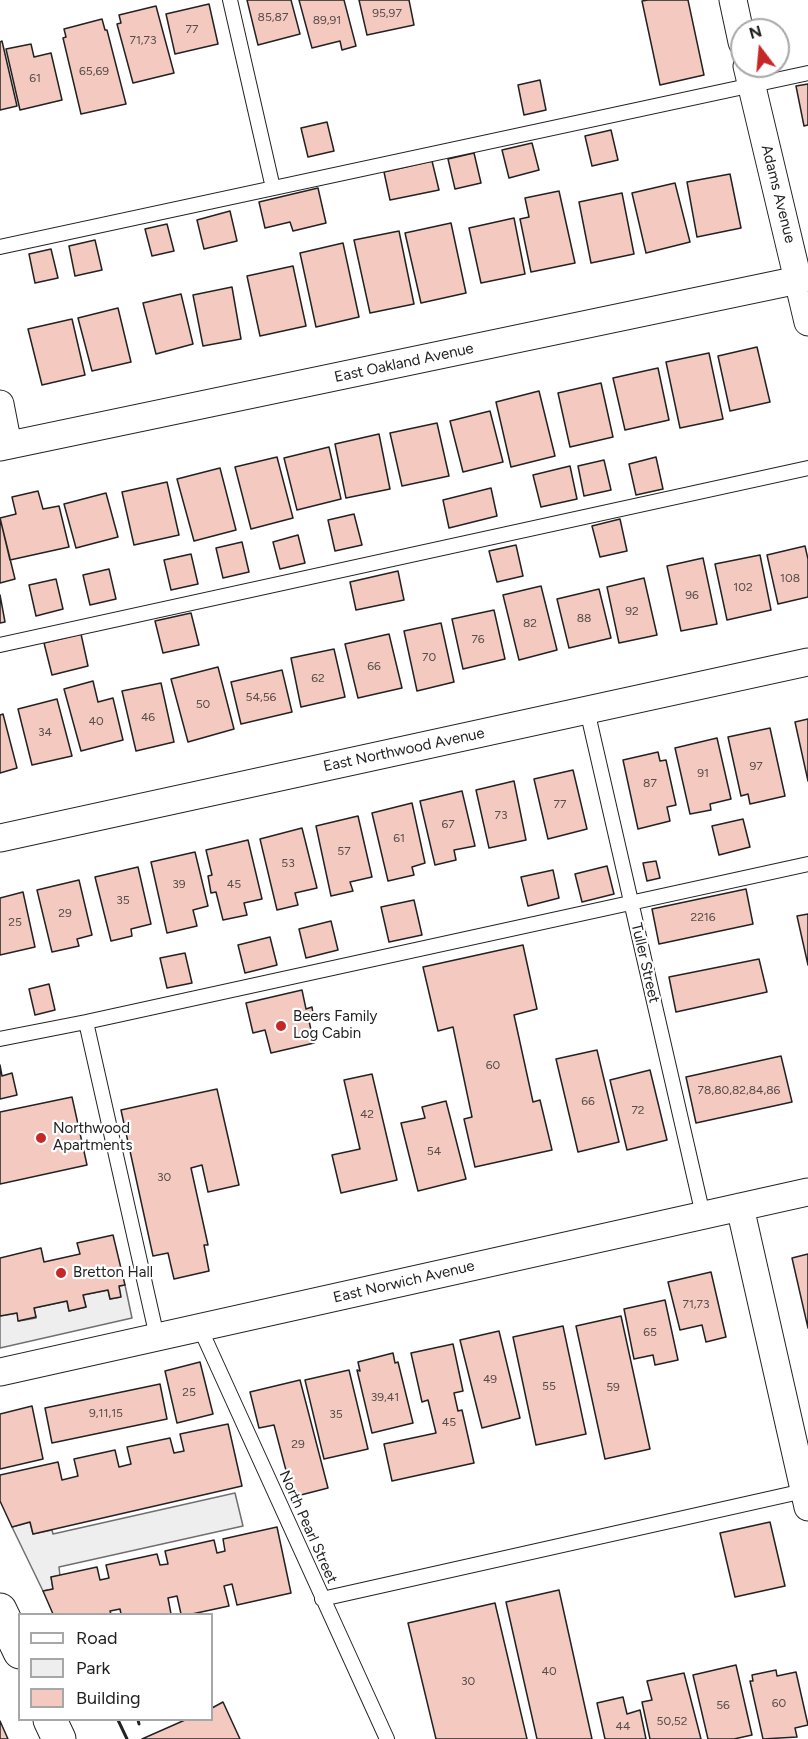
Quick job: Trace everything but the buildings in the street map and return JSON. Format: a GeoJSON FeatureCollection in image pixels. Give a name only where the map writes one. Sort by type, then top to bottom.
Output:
{"type":"FeatureCollection","features":[{"type":"Feature","properties":{"kind":"main road"},"geometry":{"type":"LineString","coordinates":[[0,1610],[18,1648]]}},
{"type":"Feature","properties":{"kind":"main road"},"geometry":{"type":"LineString","coordinates":[[51,1721],[59,1739]]}},
{"type":"Feature","properties":{"kind":"street"},"geometry":{"type":"LineString","coordinates":[[733,0],[737,18]]}},
{"type":"Feature","properties":{"kind":"street","name":"Adams Avenue"},"geometry":{"type":"LineString","coordinates":[[751,78],[803,279],[808,322]]}},
{"type":"Feature","properties":{"kind":"street","name":"East Oakland Avenue"},"geometry":{"type":"LineString","coordinates":[[4,446],[803,279]]}},
{"type":"Feature","properties":{"kind":"street"},"geometry":{"type":"LineString","coordinates":[[0,404],[4,446]]}},
{"type":"Feature","properties":{"kind":"street","name":"East Northwood Avenue"},"geometry":{"type":"LineString","coordinates":[[0,838],[808,662]]}},
{"type":"Feature","properties":{"kind":"street","name":"East Norwich Avenue"},"geometry":{"type":"LineString","coordinates":[[0,1372],[808,1192]]}},
{"type":"Feature","properties":{"kind":"street"},"geometry":{"type":"LineString","coordinates":[[740,1207],[807,1496]]}},
{"type":"Feature","properties":{"kind":"lane"},"geometry":{"type":"LineString","coordinates":[[230,0],[273,188]]}},
{"type":"Feature","properties":{"kind":"lane"},"geometry":{"type":"LineString","coordinates":[[790,74],[808,73]]}},
{"type":"Feature","properties":{"kind":"lane"},"geometry":{"type":"LineString","coordinates":[[0,247],[273,188],[737,78]]}},
{"type":"Feature","properties":{"kind":"lane"},"geometry":{"type":"LineString","coordinates":[[0,645],[808,468]]}},
{"type":"Feature","properties":{"kind":"lane","name":"Tuller Street"},"geometry":{"type":"LineString","coordinates":[[587,710],[703,1215]]}},
{"type":"Feature","properties":{"kind":"lane"},"geometry":{"type":"LineString","coordinates":[[0,1039],[808,864]]}},
{"type":"Feature","properties":{"kind":"lane"},"geometry":{"type":"LineString","coordinates":[[86,1022],[157,1337]]}},
{"type":"Feature","properties":{"kind":"lane","name":"North Pearl Street"},"geometry":{"type":"LineString","coordinates":[[200,1328],[387,1739]]}},
{"type":"Feature","properties":{"kind":"lane"},"geometry":{"type":"LineString","coordinates":[[322,1599],[807,1496]]}},
{"type":"Feature","properties":{"kind":"green space"},"geometry":{"type":"Polygon","coordinates":[[[125,1285],[132,1318],[0,1348],[0,1316],[17,1313],[19,1321],[36,1318],[34,1308],[67,1301],[69,1311],[86,1307],[83,1295],[108,1290],[110,1299],[120,1297],[119,1286],[125,1285]]]}},
{"type":"Feature","properties":{"kind":"green space"},"geometry":{"type":"Polygon","coordinates":[[[235,1493],[243,1526],[59,1567],[60,1576],[51,1577],[53,1589],[43,1591],[12,1527],[30,1522],[33,1534],[52,1530],[53,1534],[235,1493]]]}},
{"type":"Feature","properties":{"kind":"wall"},"geometry":{"type":"LineString","coordinates":[[118,1721],[127,1739]]}},
{"type":"Feature","properties":{"kind":"place","name":"Beers Family Log Cabin"},"geometry":{"type":"Point","coordinates":[281,1026]}},
{"type":"Feature","properties":{"kind":"place","name":"Northwood Apartments"},"geometry":{"type":"Point","coordinates":[41,1138]}},
{"type":"Feature","properties":{"kind":"place","name":"Bretton Hall"},"geometry":{"type":"Point","coordinates":[61,1273]}}]}
